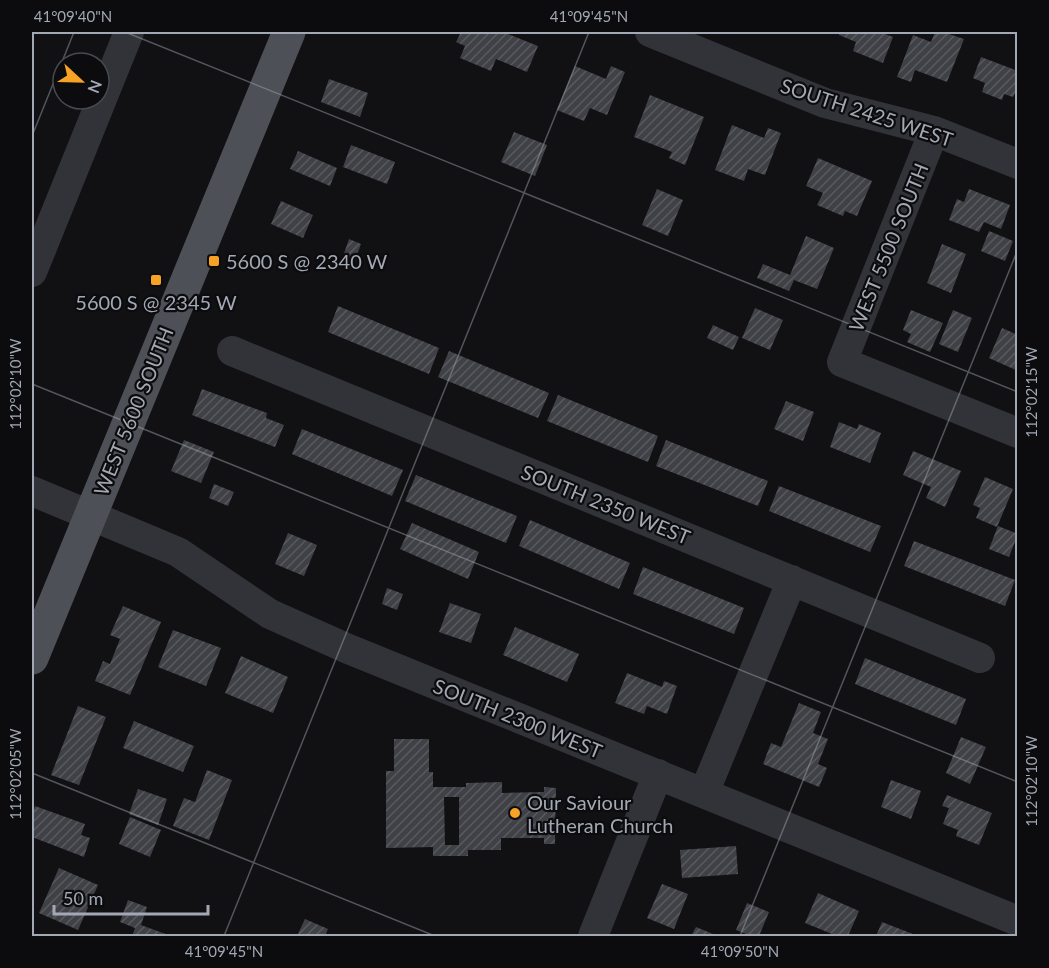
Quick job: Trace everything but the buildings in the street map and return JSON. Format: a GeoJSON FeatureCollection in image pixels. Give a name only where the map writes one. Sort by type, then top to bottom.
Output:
{"type":"FeatureCollection","features":[{"type":"Feature","properties":{"kind":"main road","name":"WEST 5600 SOUTH"},"geometry":{"type":"LineString","coordinates":[[32,658],[289,32]]}},
{"type":"Feature","properties":{"kind":"street"},"geometry":{"type":"LineString","coordinates":[[32,272],[129,32]]}},
{"type":"Feature","properties":{"kind":"street","name":"SOUTH 2425 WEST"},"geometry":{"type":"LineString","coordinates":[[650,32],[825,103],[934,131],[1017,165]]}},
{"type":"Feature","properties":{"kind":"street","name":"WEST 5500 SOUTH"},"geometry":{"type":"LineString","coordinates":[[934,131],[842,362],[1017,433]]}},
{"type":"Feature","properties":{"kind":"street","name":"SOUTH 2350 WEST"},"geometry":{"type":"LineString","coordinates":[[232,351],[980,658]]}},
{"type":"Feature","properties":{"kind":"street","name":"SOUTH 2300 WEST"},"geometry":{"type":"LineString","coordinates":[[32,491],[178,552],[270,614],[346,648],[1017,921]]}},
{"type":"Feature","properties":{"kind":"street"},"geometry":{"type":"LineString","coordinates":[[704,793],[792,580]]}},
{"type":"Feature","properties":{"kind":"street"},"geometry":{"type":"LineString","coordinates":[[593,936],[658,774]]}},
{"type":"Feature","properties":{"kind":"place","name":"5600 S @ 2340 W"},"geometry":{"type":"Point","coordinates":[214,261]}},
{"type":"Feature","properties":{"kind":"place","name":"5600 S @ 2345 W"},"geometry":{"type":"Point","coordinates":[156,280]}},
{"type":"Feature","properties":{"kind":"place","name":"Our Saviour Lutheran Church"},"geometry":{"type":"Point","coordinates":[515,813]}}]}
